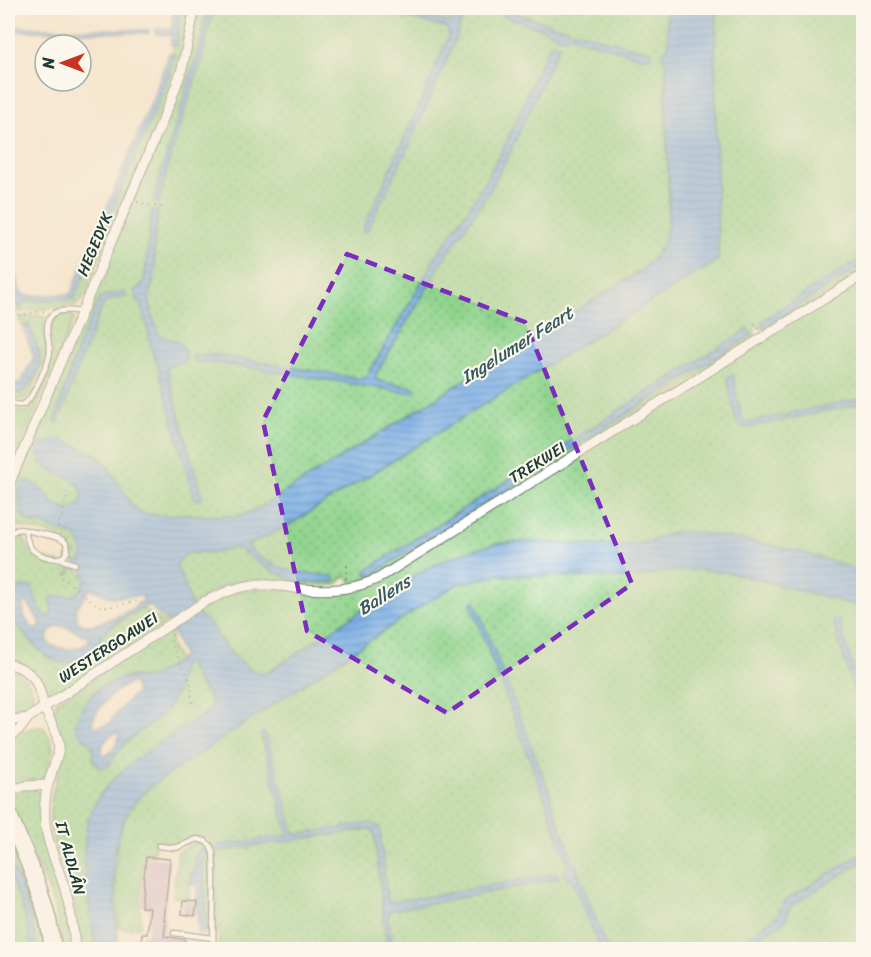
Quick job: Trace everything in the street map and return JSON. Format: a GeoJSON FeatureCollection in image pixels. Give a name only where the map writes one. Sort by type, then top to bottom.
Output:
{"type":"FeatureCollection","features":[{"type":"Feature","properties":{"kind":"highway"},"geometry":{"type":"LineString","coordinates":[[8,813],[38,888],[46,913],[53,950]]}},
{"type":"Feature","properties":{"kind":"street","name":"HEGEDYK"},"geometry":{"type":"LineString","coordinates":[[8,487],[177,84],[195,8]]}},
{"type":"Feature","properties":{"kind":"street","name":"TREKWEI"},"geometry":{"type":"LineString","coordinates":[[204,603],[225,592],[244,586],[265,585],[336,590],[359,586],[379,578],[864,274]]}},
{"type":"Feature","properties":{"kind":"street","name":"WESTERGOAWEI"},"geometry":{"type":"LineString","coordinates":[[8,738],[20,729],[28,718],[204,603]]}},
{"type":"Feature","properties":{"kind":"street"},"geometry":{"type":"LineString","coordinates":[[8,663],[33,677],[44,707]]}},
{"type":"Feature","properties":{"kind":"street","name":"IT ALDLÂN"},"geometry":{"type":"LineString","coordinates":[[44,707],[59,744],[58,755],[48,785],[45,827],[64,885],[75,950]]}},
{"type":"Feature","properties":{"kind":"street","name":"WESTERGOAWEI"},"geometry":{"type":"LineString","coordinates":[[8,724],[14,720],[28,718]]}},
{"type":"Feature","properties":{"kind":"street"},"geometry":{"type":"LineString","coordinates":[[8,791],[25,786],[48,785]]}},
{"type":"Feature","properties":{"kind":"lane"},"geometry":{"type":"LineString","coordinates":[[8,402],[18,406],[25,404],[32,396],[49,358],[48,319],[56,311],[82,312]]}},
{"type":"Feature","properties":{"kind":"lane"},"geometry":{"type":"LineString","coordinates":[[8,536],[15,529],[63,540],[68,549],[60,558]]}},
{"type":"Feature","properties":{"kind":"lane"},"geometry":{"type":"LineString","coordinates":[[24,530],[33,551],[75,564]]}},
{"type":"Feature","properties":{"kind":"lane"},"geometry":{"type":"LineString","coordinates":[[159,846],[176,848],[197,839],[210,845],[213,852],[214,873],[213,950]]}},
{"type":"Feature","properties":{"kind":"lane"},"geometry":{"type":"LineString","coordinates":[[174,933],[213,938]]}},
{"type":"Feature","properties":{"kind":"path"},"geometry":{"type":"LineString","coordinates":[[129,200],[166,208]]}},
{"type":"Feature","properties":{"kind":"path"},"geometry":{"type":"LineString","coordinates":[[13,316],[56,311]]}},
{"type":"Feature","properties":{"kind":"path"},"geometry":{"type":"LineString","coordinates":[[754,323],[756,327]]}},
{"type":"Feature","properties":{"kind":"path"},"geometry":{"type":"LineString","coordinates":[[57,531],[68,493]]}},
{"type":"Feature","properties":{"kind":"path"},"geometry":{"type":"LineString","coordinates":[[60,558],[59,574],[97,604],[111,607],[139,601],[154,617],[166,620]]}},
{"type":"Feature","properties":{"kind":"path"},"geometry":{"type":"LineString","coordinates":[[346,562],[346,577]]}},
{"type":"Feature","properties":{"kind":"path"},"geometry":{"type":"LineString","coordinates":[[173,630],[171,644],[191,683],[192,703]]}},
{"type":"Feature","properties":{"kind":"highlighted area"},"geometry":{"type":"Polygon","coordinates":[[[347,254],[525,322],[632,584],[447,713],[307,631],[263,421],[347,254]]]}},
{"type":"Feature","properties":{"kind":"green space"},"geometry":{"type":"Polygon","coordinates":[[[180,8],[190,8],[171,87],[82,300],[73,306],[17,312],[17,308],[27,301],[70,300],[76,295],[165,86],[174,54],[172,53],[176,46],[180,8]]]}},
{"type":"Feature","properties":{"kind":"green space"},"geometry":{"type":"Polygon","coordinates":[[[199,8],[207,8],[201,41],[157,186],[155,203],[159,203],[168,164],[202,57],[213,8],[362,8],[445,27],[449,36],[363,229],[411,141],[467,8],[491,10],[554,33],[556,36],[570,36],[643,57],[651,51],[498,8],[667,8],[668,47],[664,51],[667,62],[665,89],[668,226],[665,239],[659,251],[642,270],[258,509],[239,516],[143,514],[132,506],[106,463],[96,454],[36,451],[44,465],[79,485],[83,495],[77,507],[68,509],[51,501],[44,492],[30,523],[51,527],[78,539],[81,546],[82,563],[66,558],[70,553],[76,555],[76,552],[70,551],[70,545],[65,538],[22,527],[14,527],[8,533],[8,498],[100,280],[105,278],[111,264],[109,258],[173,107],[184,74],[199,8]],[[558,45],[550,46],[486,181],[433,260],[368,375],[361,379],[205,354],[195,361],[413,392],[414,387],[378,381],[376,374],[444,259],[489,192],[508,156],[558,45]],[[152,209],[145,276],[136,297],[144,313],[154,356],[196,500],[202,498],[167,371],[169,365],[184,363],[185,358],[166,337],[160,337],[149,299],[155,272],[154,242],[158,211],[152,209]],[[101,296],[79,344],[56,416],[58,423],[103,304],[108,300],[126,297],[101,296]]]}},
{"type":"Feature","properties":{"kind":"green space"},"geometry":{"type":"Polygon","coordinates":[[[382,8],[459,8],[455,20],[451,23],[382,8]]]}},
{"type":"Feature","properties":{"kind":"green space"},"geometry":{"type":"Polygon","coordinates":[[[717,8],[863,8],[863,257],[763,326],[863,264],[863,271],[768,330],[758,325],[754,328],[753,341],[382,574],[354,583],[348,577],[343,577],[337,585],[323,586],[266,580],[238,582],[220,588],[191,606],[176,564],[187,553],[213,553],[237,547],[264,566],[287,578],[304,581],[335,581],[276,566],[255,554],[247,545],[289,525],[718,260],[715,50],[717,8]],[[748,329],[367,570],[368,576],[370,576],[751,336],[748,329]]]}},
{"type":"Feature","properties":{"kind":"green space"},"geometry":{"type":"Polygon","coordinates":[[[863,277],[863,398],[750,423],[745,422],[741,417],[743,427],[747,428],[863,403],[863,573],[794,550],[692,532],[674,533],[652,541],[625,545],[529,541],[499,544],[464,553],[420,572],[267,674],[258,673],[238,660],[195,612],[233,592],[261,588],[335,594],[362,589],[863,277]]]}},
{"type":"Feature","properties":{"kind":"green space"},"geometry":{"type":"Polygon","coordinates":[[[68,313],[74,319],[8,477],[8,442],[11,441],[14,427],[8,415],[8,406],[24,413],[27,411],[52,358],[51,321],[60,314],[68,313]]]}},
{"type":"Feature","properties":{"kind":"green space"},"geometry":{"type":"Polygon","coordinates":[[[46,316],[44,330],[47,358],[30,394],[20,400],[8,398],[8,390],[11,392],[40,364],[28,324],[23,327],[18,317],[46,316]]]}},
{"type":"Feature","properties":{"kind":"green space"},"geometry":{"type":"Polygon","coordinates":[[[16,532],[22,533],[33,555],[70,567],[68,575],[72,568],[79,570],[81,576],[84,575],[88,581],[76,595],[64,598],[52,597],[50,617],[39,608],[35,594],[14,598],[12,613],[14,620],[27,637],[48,657],[92,652],[109,628],[143,607],[153,617],[167,623],[61,692],[44,689],[34,672],[8,657],[8,541],[16,532]]]}},
{"type":"Feature","properties":{"kind":"green space"},"geometry":{"type":"Polygon","coordinates":[[[686,570],[737,574],[863,607],[863,702],[838,620],[833,621],[863,722],[863,853],[789,898],[782,905],[778,915],[730,949],[607,949],[551,797],[474,601],[471,603],[472,607],[567,861],[565,876],[573,880],[600,949],[393,949],[388,917],[392,910],[528,885],[558,878],[557,874],[389,902],[378,826],[300,834],[294,832],[265,733],[261,735],[287,836],[218,846],[218,850],[370,829],[374,831],[387,949],[217,949],[219,940],[214,849],[210,840],[201,836],[178,844],[155,841],[154,855],[144,855],[139,910],[141,911],[140,927],[135,927],[135,923],[131,923],[132,929],[119,928],[115,872],[118,838],[127,814],[141,796],[172,771],[423,605],[458,584],[498,575],[634,578],[686,570]]]}},
{"type":"Feature","properties":{"kind":"green space"},"geometry":{"type":"Polygon","coordinates":[[[171,628],[170,644],[179,661],[150,677],[126,677],[106,684],[95,691],[87,700],[83,738],[107,767],[125,743],[168,708],[177,690],[181,667],[185,663],[188,663],[208,695],[211,710],[134,761],[102,792],[94,806],[87,826],[86,882],[96,949],[79,949],[73,898],[50,824],[51,803],[61,763],[63,742],[54,716],[56,702],[171,628]]]}},
{"type":"Feature","properties":{"kind":"green space"},"geometry":{"type":"Polygon","coordinates":[[[8,668],[19,673],[30,684],[33,702],[8,720],[8,668]]]}},
{"type":"Feature","properties":{"kind":"green space"},"geometry":{"type":"Polygon","coordinates":[[[38,727],[44,728],[53,748],[46,776],[40,780],[29,780],[8,788],[8,743],[21,732],[38,727]]]}},
{"type":"Feature","properties":{"kind":"green space"},"geometry":{"type":"Polygon","coordinates":[[[36,789],[41,796],[43,832],[64,901],[70,949],[62,949],[57,918],[48,887],[19,833],[9,805],[8,795],[22,790],[36,789]]]}},
{"type":"Feature","properties":{"kind":"green space"},"geometry":{"type":"Polygon","coordinates":[[[8,822],[24,861],[49,949],[37,949],[24,895],[16,874],[11,866],[8,867],[8,822]]]}},
{"type":"Feature","properties":{"kind":"green space"},"geometry":{"type":"Polygon","coordinates":[[[196,842],[206,845],[210,852],[212,918],[207,933],[205,933],[206,898],[202,862],[203,848],[196,852],[194,872],[190,874],[189,899],[173,897],[178,852],[196,842]]]}},
{"type":"Feature","properties":{"kind":"green space"},"geometry":{"type":"Polygon","coordinates":[[[863,861],[863,949],[741,950],[782,923],[792,905],[863,861]]]}},
{"type":"Feature","properties":{"kind":"green space"},"geometry":{"type":"Polygon","coordinates":[[[8,870],[24,912],[32,949],[8,949],[8,870]]]}},
{"type":"Feature","properties":{"kind":"water"},"geometry":{"type":"Polygon","coordinates":[[[173,8],[180,8],[177,46],[171,45],[171,35],[156,34],[156,29],[172,27],[173,8]]]}},
{"type":"Feature","properties":{"kind":"water"},"geometry":{"type":"Polygon","coordinates":[[[207,8],[213,8],[202,57],[168,164],[159,203],[155,203],[157,186],[201,41],[207,8]]]}},
{"type":"Feature","properties":{"kind":"water"},"geometry":{"type":"Polygon","coordinates":[[[362,8],[382,8],[451,23],[455,20],[459,8],[467,8],[411,141],[366,233],[363,229],[449,36],[445,27],[362,8]]]}},
{"type":"Feature","properties":{"kind":"water"},"geometry":{"type":"Polygon","coordinates":[[[481,8],[498,8],[652,51],[651,57],[643,57],[570,36],[559,38],[554,33],[481,8]]]}},
{"type":"Feature","properties":{"kind":"water"},"geometry":{"type":"Polygon","coordinates":[[[667,8],[717,8],[715,50],[718,260],[289,525],[247,545],[264,560],[274,565],[285,569],[335,577],[335,581],[304,581],[287,578],[264,566],[237,547],[213,553],[187,553],[176,565],[195,612],[213,627],[228,651],[251,670],[261,674],[267,673],[420,572],[464,553],[511,542],[629,545],[652,541],[670,533],[683,532],[759,543],[812,555],[863,573],[863,607],[737,574],[706,570],[662,572],[634,578],[498,575],[458,584],[146,790],[128,812],[116,845],[114,897],[119,950],[96,949],[86,888],[84,857],[87,826],[93,807],[120,773],[156,745],[211,710],[211,705],[188,663],[185,663],[181,667],[177,690],[161,716],[125,743],[107,767],[100,768],[93,760],[93,747],[79,733],[76,726],[78,715],[88,700],[110,682],[123,678],[151,677],[183,656],[167,619],[157,614],[150,605],[115,623],[86,657],[73,662],[59,661],[45,655],[17,624],[12,613],[16,590],[32,587],[39,608],[50,617],[52,597],[72,596],[79,592],[88,580],[84,578],[83,569],[74,567],[76,561],[82,562],[82,548],[78,538],[28,521],[22,515],[19,492],[26,480],[39,487],[58,507],[72,509],[77,507],[82,498],[81,488],[77,483],[44,465],[35,446],[38,443],[61,439],[96,455],[106,463],[132,506],[144,514],[239,516],[258,509],[642,270],[661,247],[668,221],[667,62],[663,57],[668,47],[667,8]],[[90,589],[76,608],[77,621],[91,625],[127,612],[144,599],[139,596],[108,596],[90,589]],[[25,599],[24,616],[35,630],[40,627],[41,623],[25,599]],[[64,626],[49,632],[47,637],[49,644],[65,649],[75,649],[89,641],[88,637],[64,626]],[[131,683],[107,699],[94,717],[92,723],[95,727],[109,723],[132,696],[136,696],[136,690],[131,683]],[[119,733],[109,736],[102,748],[102,755],[105,756],[115,746],[119,733]]]}},
{"type":"Feature","properties":{"kind":"water"},"geometry":{"type":"Polygon","coordinates":[[[8,27],[149,30],[149,33],[8,31],[8,27]]]}},
{"type":"Feature","properties":{"kind":"water"},"geometry":{"type":"Polygon","coordinates":[[[552,43],[559,46],[489,192],[444,259],[376,374],[378,381],[415,388],[414,392],[193,360],[195,355],[217,355],[361,379],[368,375],[433,260],[495,164],[517,120],[540,64],[552,43]]]}},
{"type":"Feature","properties":{"kind":"water"},"geometry":{"type":"Polygon","coordinates":[[[169,53],[175,54],[165,86],[74,299],[27,301],[17,308],[8,271],[8,251],[22,294],[28,296],[71,293],[153,98],[169,53]]]}},
{"type":"Feature","properties":{"kind":"water"},"geometry":{"type":"Polygon","coordinates":[[[152,209],[158,210],[154,242],[155,272],[149,299],[160,337],[176,340],[184,350],[185,362],[169,365],[167,371],[202,498],[195,500],[144,315],[134,292],[141,287],[145,276],[152,209]]]}},
{"type":"Feature","properties":{"kind":"water"},"geometry":{"type":"Polygon","coordinates":[[[863,257],[863,264],[765,327],[761,321],[863,257]]]}},
{"type":"Feature","properties":{"kind":"water"},"geometry":{"type":"Polygon","coordinates":[[[125,292],[126,297],[108,300],[103,304],[56,423],[56,416],[79,344],[100,298],[125,292]]]}},
{"type":"Feature","properties":{"kind":"water"},"geometry":{"type":"Polygon","coordinates":[[[29,324],[40,360],[35,377],[28,388],[21,393],[16,393],[8,390],[8,379],[17,384],[21,382],[34,357],[23,327],[29,324]]]}},
{"type":"Feature","properties":{"kind":"water"},"geometry":{"type":"Polygon","coordinates":[[[748,329],[752,335],[370,576],[366,574],[367,570],[409,543],[748,329]]]}},
{"type":"Feature","properties":{"kind":"water"},"geometry":{"type":"Polygon","coordinates":[[[728,375],[733,375],[741,417],[745,422],[863,398],[863,403],[745,428],[739,425],[735,417],[728,375]]]}},
{"type":"Feature","properties":{"kind":"water"},"geometry":{"type":"Polygon","coordinates":[[[475,601],[607,949],[600,949],[573,880],[565,876],[567,861],[472,607],[471,603],[475,601]]]}},
{"type":"Feature","properties":{"kind":"water"},"geometry":{"type":"Polygon","coordinates":[[[839,620],[863,702],[863,722],[833,621],[839,620]]]}},
{"type":"Feature","properties":{"kind":"water"},"geometry":{"type":"Polygon","coordinates":[[[261,733],[266,734],[294,833],[370,823],[378,826],[389,902],[557,873],[558,878],[393,910],[388,917],[393,949],[387,949],[375,834],[372,830],[218,851],[217,848],[221,845],[286,836],[288,833],[261,733]]]}},
{"type":"Feature","properties":{"kind":"water"},"geometry":{"type":"Polygon","coordinates":[[[203,848],[208,851],[202,862],[206,898],[205,933],[198,933],[197,885],[190,884],[190,874],[194,872],[196,852],[203,848]]]}},
{"type":"Feature","properties":{"kind":"water"},"geometry":{"type":"Polygon","coordinates":[[[863,853],[863,861],[792,905],[782,923],[741,949],[730,949],[778,915],[782,905],[789,898],[863,853]]]}},
{"type":"Feature","properties":{"kind":"water"},"geometry":{"type":"Polygon","coordinates":[[[9,866],[13,868],[25,898],[37,949],[32,949],[24,912],[8,870],[9,866]]]}},
{"type":"Feature","properties":{"kind":"building"},"geometry":{"type":"Polygon","coordinates":[[[146,857],[170,859],[164,936],[185,940],[184,950],[141,950],[142,934],[147,934],[150,908],[141,907],[146,857]]]}},
{"type":"Feature","properties":{"kind":"building"},"geometry":{"type":"Polygon","coordinates":[[[183,901],[197,902],[195,916],[182,914],[183,901]]]}},
{"type":"Feature","properties":{"kind":"water label","name":"Ingelumer Feart"},"geometry":{"type":"Point","coordinates":[517,345]}},
{"type":"Feature","properties":{"kind":"water label","name":"Ballens"},"geometry":{"type":"Point","coordinates":[384,595]}}]}
